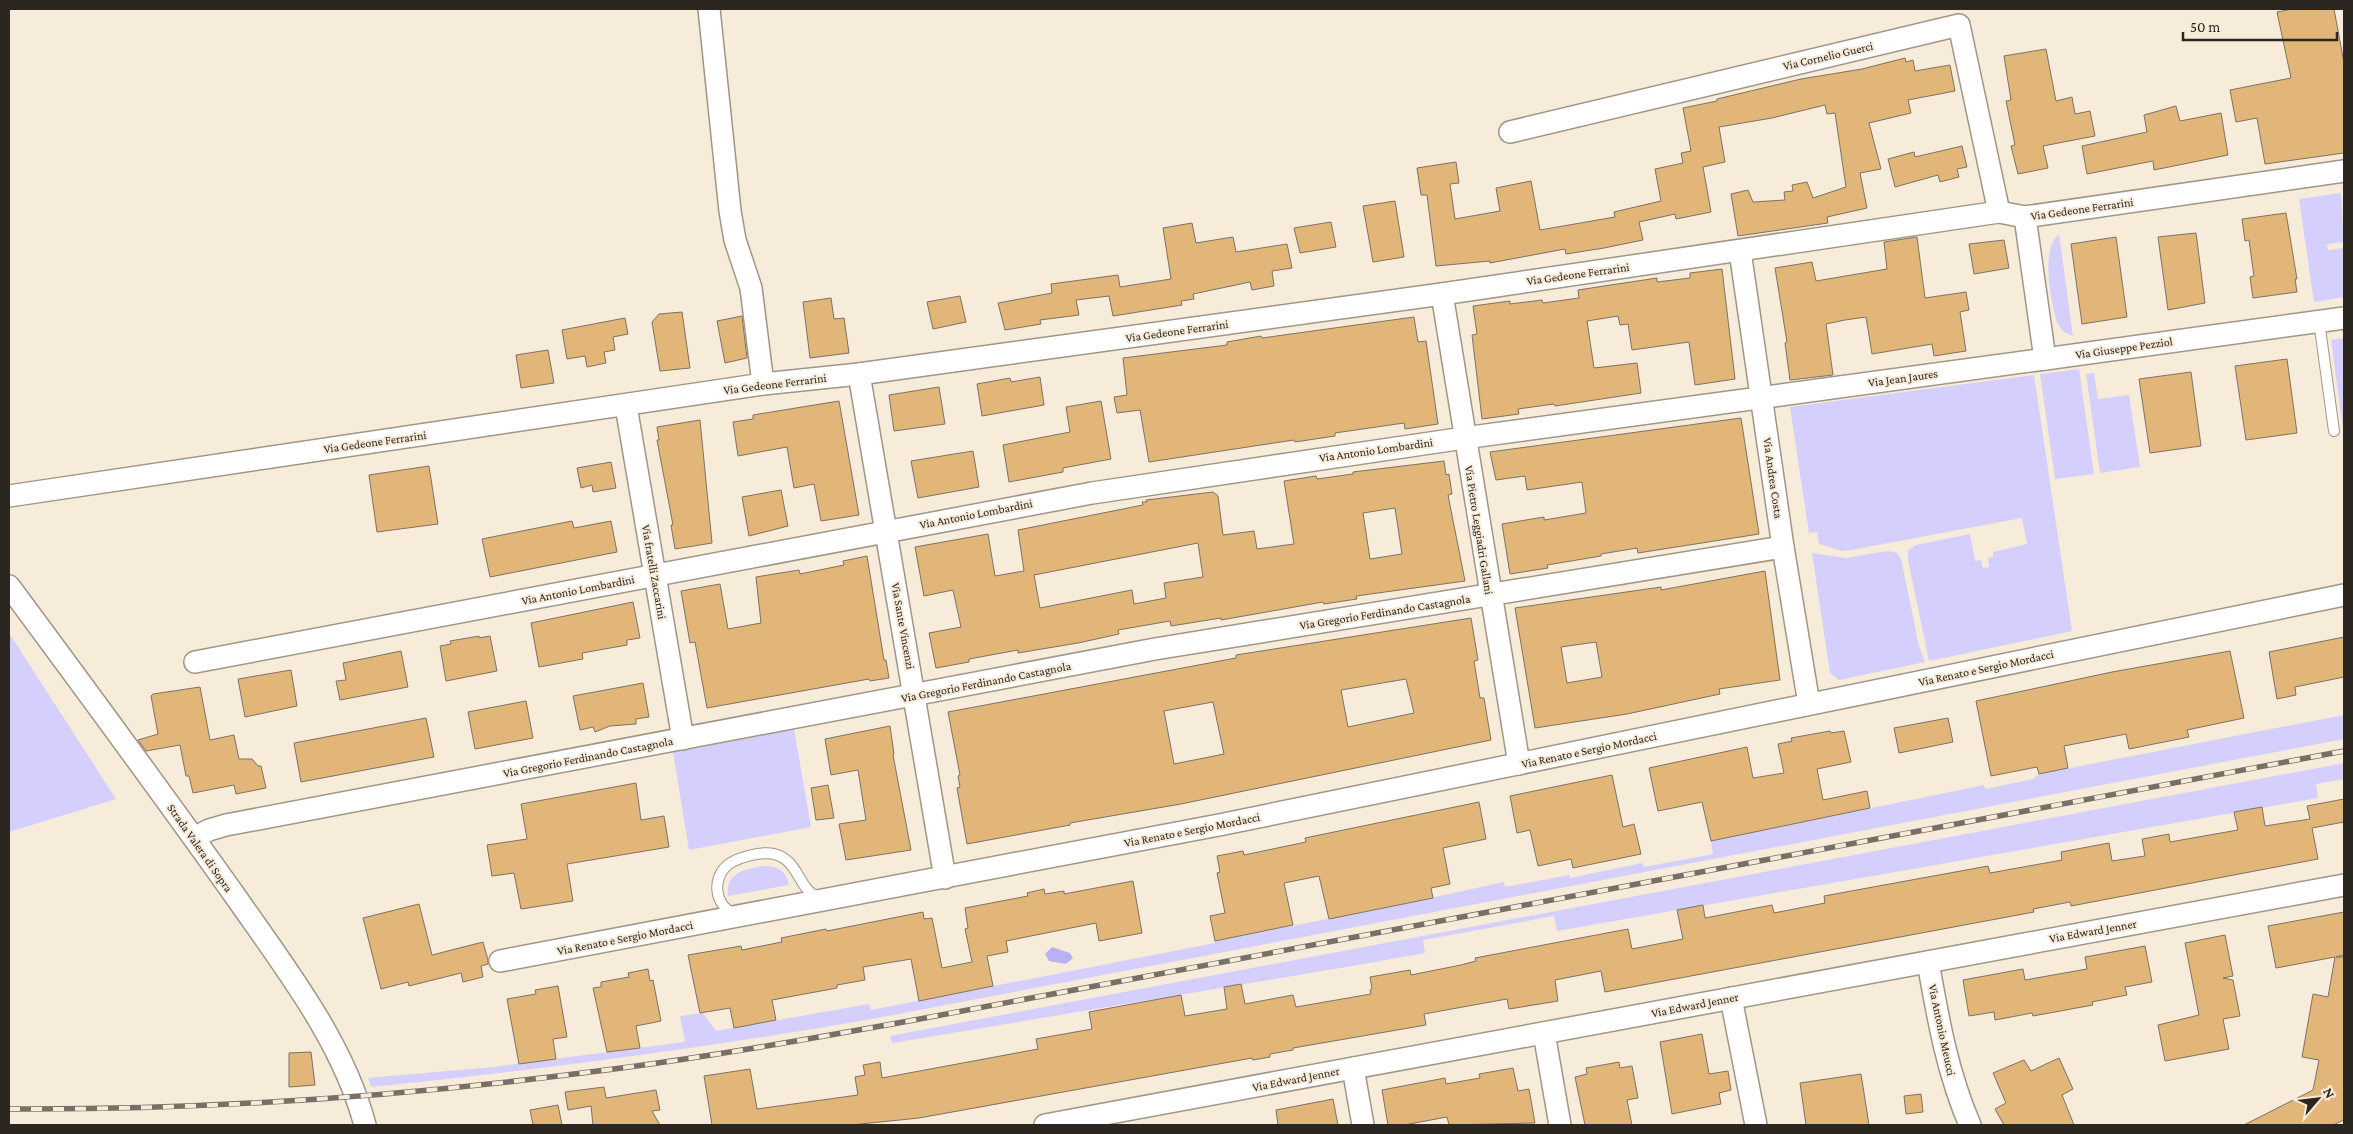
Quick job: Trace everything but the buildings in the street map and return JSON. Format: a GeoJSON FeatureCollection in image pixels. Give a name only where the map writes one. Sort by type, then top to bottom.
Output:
{"type":"FeatureCollection","features":[{"type":"Feature","properties":{"kind":"street"},"geometry":{"type":"LineString","coordinates":[[710,9],[730,211],[735,240],[751,288],[763,384]]}},
{"type":"Feature","properties":{"kind":"street","name":"Via Cornelio Guerci"},"geometry":{"type":"LineString","coordinates":[[1510,132],[1959,24],[1999,212]]}},
{"type":"Feature","properties":{"kind":"street","name":"Via Gedeone Ferrarini"},"geometry":{"type":"LineString","coordinates":[[9,496],[626,406],[763,384],[859,374],[1442,294],[1999,212],[2025,217],[2344,171]]}},
{"type":"Feature","properties":{"kind":"street"},"geometry":{"type":"LineString","coordinates":[[2025,217],[2046,359]]}},
{"type":"Feature","properties":{"kind":"street","name":"Via Andrea Costa"},"geometry":{"type":"LineString","coordinates":[[1740,251],[1783,547],[1809,704]]}},
{"type":"Feature","properties":{"kind":"street","name":"Via Pietro Leggiadri Gallani"},"geometry":{"type":"LineString","coordinates":[[1442,294],[1464,438],[1519,764]]}},
{"type":"Feature","properties":{"kind":"street","name":"Via Giuseppe Pezziol"},"geometry":{"type":"LineString","coordinates":[[2046,359],[2344,318]]}},
{"type":"Feature","properties":{"kind":"street","name":"Via Jean Jaures"},"geometry":{"type":"LineString","coordinates":[[1761,397],[2046,359]]}},
{"type":"Feature","properties":{"kind":"street","name":"Via Sante Vincenzi"},"geometry":{"type":"LineString","coordinates":[[859,374],[945,878]]}},
{"type":"Feature","properties":{"kind":"street","name":"Via Antonio Lombardini"},"geometry":{"type":"LineString","coordinates":[[195,662],[1092,492],[1761,397]]}},
{"type":"Feature","properties":{"kind":"street","name":"Via fratelli Zaccarini"},"geometry":{"type":"LineString","coordinates":[[626,406],[682,739]]}},
{"type":"Feature","properties":{"kind":"street","name":"Via Gregorio Ferdinando Castagnola"},"geometry":{"type":"LineString","coordinates":[[194,838],[219,826],[1155,649],[1783,547]]}},
{"type":"Feature","properties":{"kind":"street","name":"Strada Valera di Sopra"},"geometry":{"type":"LineString","coordinates":[[9,586],[194,838],[290,975],[316,1016],[340,1062],[365,1125]]}},
{"type":"Feature","properties":{"kind":"street","name":"Via Renato e Sergio Mordacci"},"geometry":{"type":"LineString","coordinates":[[500,961],[945,878],[1519,764],[2344,595]]}},
{"type":"Feature","properties":{"kind":"street","name":"Via Edward Jenner"},"geometry":{"type":"LineString","coordinates":[[1045,1125],[1115,1119],[1353,1068],[2344,885]]}},
{"type":"Feature","properties":{"kind":"street","name":"Via Antonio Meucci"},"geometry":{"type":"LineString","coordinates":[[1928,962],[1944,1054],[1970,1125]]}},
{"type":"Feature","properties":{"kind":"street"},"geometry":{"type":"LineString","coordinates":[[1732,998],[1756,1125]]}},
{"type":"Feature","properties":{"kind":"street"},"geometry":{"type":"LineString","coordinates":[[1544,1033],[1560,1125]]}},
{"type":"Feature","properties":{"kind":"street"},"geometry":{"type":"LineString","coordinates":[[1353,1068],[1363,1125]]}},
{"type":"Feature","properties":{"kind":"lane"},"geometry":{"type":"LineString","coordinates":[[2319,321],[2334,431]]}},
{"type":"Feature","properties":{"kind":"lane","name":"Via Renato e Sergio Mordacci"},"geometry":{"type":"LineString","coordinates":[[751,914],[738,914],[727,910],[720,900],[718,882],[729,864],[760,854],[774,854],[787,860],[796,869],[809,893],[820,898],[833,899]]}},
{"type":"Feature","properties":{"kind":"shaded area"},"geometry":{"type":"Polygon","coordinates":[[[2341,193],[2344,242],[2327,244],[2328,250],[2344,248],[2344,297],[2314,302],[2299,199],[2341,193]]]}},
{"type":"Feature","properties":{"kind":"shaded area"},"geometry":{"type":"Polygon","coordinates":[[[2059,234],[2073,336],[2064,332],[2057,323],[2050,290],[2048,263],[2053,241],[2059,234]]]}},
{"type":"Feature","properties":{"kind":"shaded area"},"geometry":{"type":"Polygon","coordinates":[[[2344,338],[2344,435],[2331,340],[2344,338]]]}},
{"type":"Feature","properties":{"kind":"shaded area"},"geometry":{"type":"Polygon","coordinates":[[[2079,369],[2094,474],[2055,479],[2040,374],[2079,369]]]}},
{"type":"Feature","properties":{"kind":"shaded area"},"geometry":{"type":"Polygon","coordinates":[[[2094,373],[2098,399],[2129,395],[2140,467],[2100,473],[2086,374],[2094,373]]]}},
{"type":"Feature","properties":{"kind":"shaded area"},"geometry":{"type":"Polygon","coordinates":[[[2034,375],[2072,631],[1929,661],[1908,560],[1908,550],[1916,545],[1970,534],[1975,561],[1981,560],[1983,568],[1989,567],[1988,558],[1993,557],[1993,552],[2027,544],[2022,518],[1851,550],[1842,551],[1819,544],[1817,532],[1809,533],[1790,407],[2034,375]]]}},
{"type":"Feature","properties":{"kind":"shaded area"},"geometry":{"type":"Polygon","coordinates":[[[1888,551],[1897,553],[1901,559],[1919,646],[1925,662],[1839,680],[1830,673],[1812,553],[1846,558],[1888,551]]]}},
{"type":"Feature","properties":{"kind":"shaded area"},"geometry":{"type":"Polygon","coordinates":[[[9,633],[116,799],[9,832],[9,633]]]}},
{"type":"Feature","properties":{"kind":"shaded area"},"geometry":{"type":"Polygon","coordinates":[[[2344,715],[2344,739],[872,1019],[622,1058],[497,1073],[371,1087],[368,1078],[493,1067],[685,1042],[680,1016],[703,1013],[716,1031],[869,1004],[871,1010],[1215,943],[1215,941],[1380,909],[1504,882],[1505,887],[1569,875],[1570,878],[1642,863],[1644,867],[1713,854],[1711,841],[1984,785],[1985,789],[2033,779],[2039,774],[2344,715]]]}},
{"type":"Feature","properties":{"kind":"shaded area"},"geometry":{"type":"Polygon","coordinates":[[[794,729],[811,827],[689,850],[673,752],[794,729]]]}},
{"type":"Feature","properties":{"kind":"shaded area"},"geometry":{"type":"Polygon","coordinates":[[[2344,763],[2344,779],[2316,784],[2318,798],[1557,931],[1554,916],[1423,940],[1425,953],[892,1043],[890,1036],[2344,763]]]}},
{"type":"Feature","properties":{"kind":"shaded area"},"geometry":{"type":"Polygon","coordinates":[[[764,866],[781,870],[786,876],[789,885],[728,896],[728,888],[733,877],[744,870],[764,866]]]}},
{"type":"Feature","properties":{"kind":"shaded area"},"geometry":{"type":"Polygon","coordinates":[[[1052,947],[1070,953],[1073,958],[1066,964],[1049,961],[1045,954],[1052,947]]]}},
{"type":"Feature","properties":{"kind":"railway"},"geometry":{"type":"LineString","coordinates":[[9,1109],[154,1107],[373,1095],[518,1081],[710,1055],[909,1021],[2344,751]]}}]}
